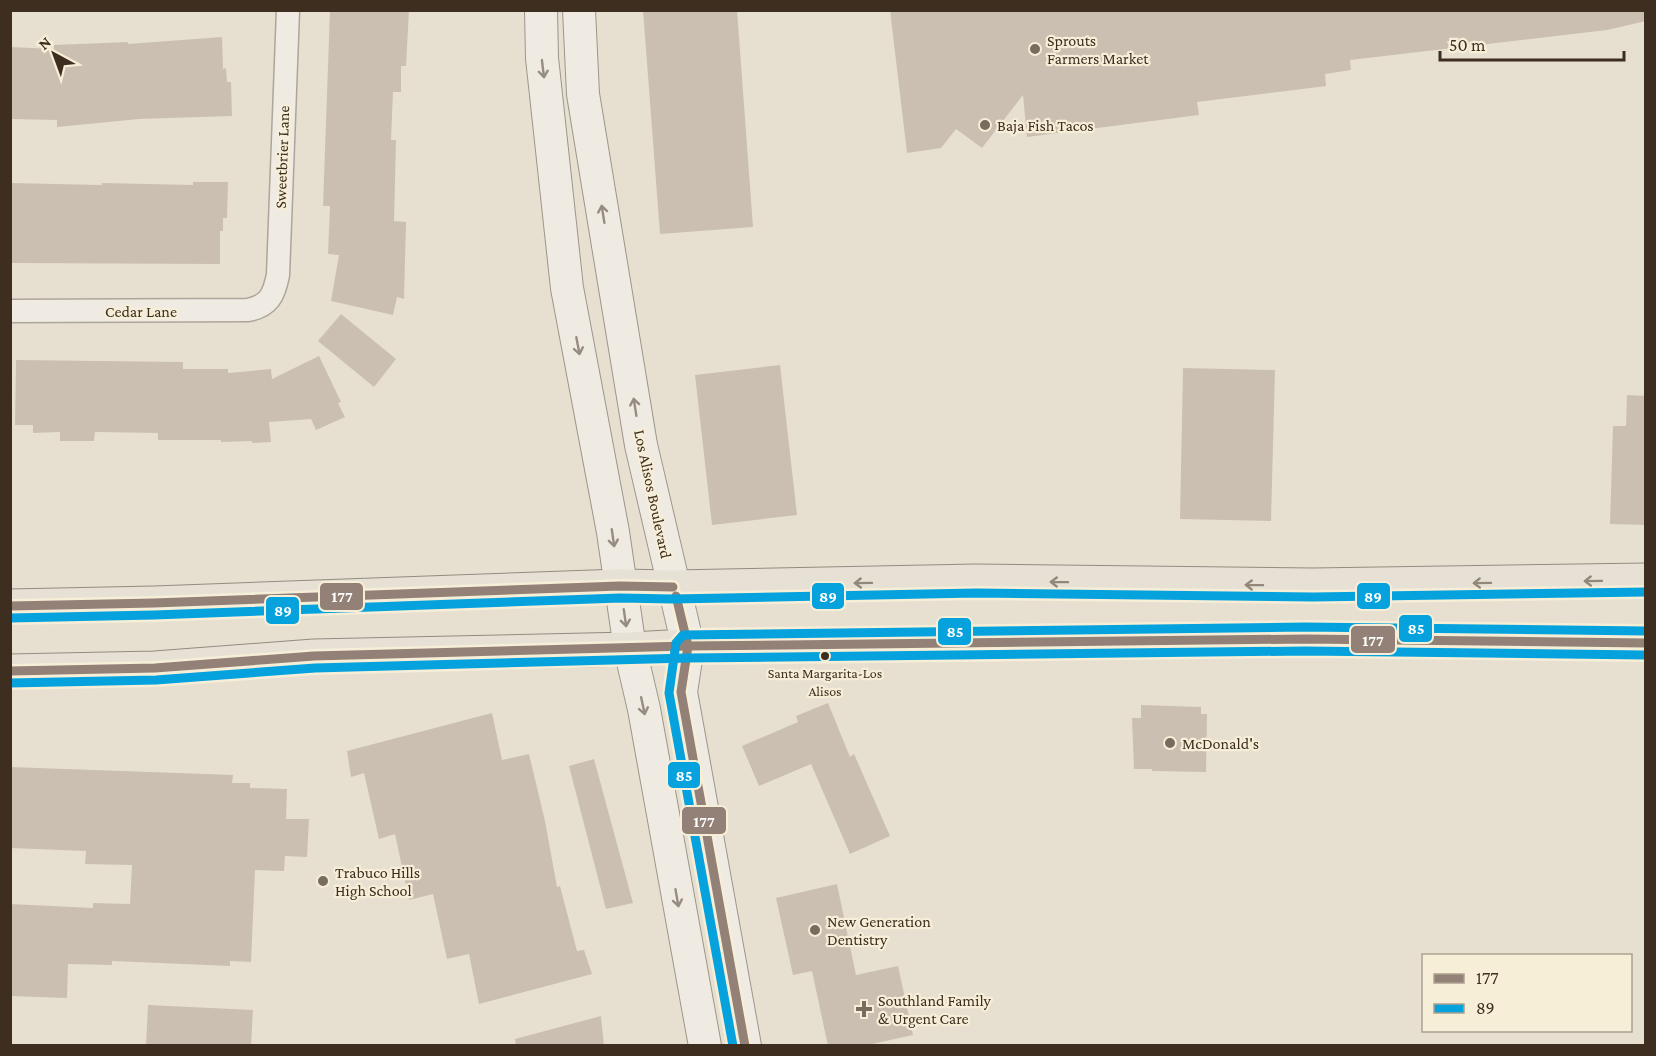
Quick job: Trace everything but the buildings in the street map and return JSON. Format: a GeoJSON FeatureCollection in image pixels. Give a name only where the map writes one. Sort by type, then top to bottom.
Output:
{"type":"FeatureCollection","features":[{"type":"Feature","properties":{"kind":"main road"},"geometry":{"type":"LineString","coordinates":[[542,10],[542,58],[567,288],[609,510],[630,649],[644,709],[705,1046]]}},
{"type":"Feature","properties":{"kind":"main road","name":"Los Alisos Boulevard"},"geometry":{"type":"LineString","coordinates":[[579,10],[583,94],[641,446],[688,646],[681,692],[745,1046]]}},
{"type":"Feature","properties":{"kind":"main road"},"geometry":{"type":"LineString","coordinates":[[10,606],[620,586],[976,581],[1313,585],[1646,580]]}},
{"type":"Feature","properties":{"kind":"main road"},"geometry":{"type":"LineString","coordinates":[[10,671],[155,668],[314,656],[688,646],[1305,639],[1646,643]]}},
{"type":"Feature","properties":{"kind":"street","name":"Sweetbrier Lane"},"geometry":{"type":"LineString","coordinates":[[268,302],[275,291],[278,275],[288,10]]}},
{"type":"Feature","properties":{"kind":"street","name":"Cedar Lane"},"geometry":{"type":"LineString","coordinates":[[10,311],[248,310],[259,308],[268,302]]}},
{"type":"Feature","properties":{"kind":"transit line","name":"177"},"geometry":{"type":"LineString","coordinates":[[10,606],[620,586],[673,587]]}},
{"type":"Feature","properties":{"kind":"transit line","name":"89"},"geometry":{"type":"LineString","coordinates":[[10,618],[620,598],[976,593],[1313,597],[1646,592]]}},
{"type":"Feature","properties":{"kind":"transit line","name":"177"},"geometry":{"type":"LineString","coordinates":[[676,596],[688,646],[681,692],[745,1046]]}},
{"type":"Feature","properties":{"kind":"transit line","name":"85"},"geometry":{"type":"LineString","coordinates":[[733,1046],[669,693],[676,643],[683,635],[1305,627],[1646,631]]}},
{"type":"Feature","properties":{"kind":"transit line","name":"177"},"geometry":{"type":"LineString","coordinates":[[10,671],[155,668],[314,656],[688,646],[1305,639],[1646,643]]}},
{"type":"Feature","properties":{"kind":"transit line","name":"89"},"geometry":{"type":"LineString","coordinates":[[10,683],[156,680],[315,668],[688,658],[1305,651],[1646,655]]}},
{"type":"Feature","properties":{"kind":"place","name":"Sprouts Farmers Market"},"geometry":{"type":"Point","coordinates":[1035,49]}},
{"type":"Feature","properties":{"kind":"place","name":"Baja Fish Tacos"},"geometry":{"type":"Point","coordinates":[985,125]}},
{"type":"Feature","properties":{"kind":"place","name":"Santa Margarita-Los Alisos"},"geometry":{"type":"Point","coordinates":[825,656]}},
{"type":"Feature","properties":{"kind":"place","name":"McDonald's"},"geometry":{"type":"Point","coordinates":[1170,743]}},
{"type":"Feature","properties":{"kind":"place","name":"Trabuco Hills High School"},"geometry":{"type":"Point","coordinates":[323,881]}},
{"type":"Feature","properties":{"kind":"place","name":"New Generation Dentistry"},"geometry":{"type":"Point","coordinates":[815,930]}},
{"type":"Feature","properties":{"kind":"place","name":"Southland Family & Urgent Care"},"geometry":{"type":"Point","coordinates":[864,1009]}}]}
